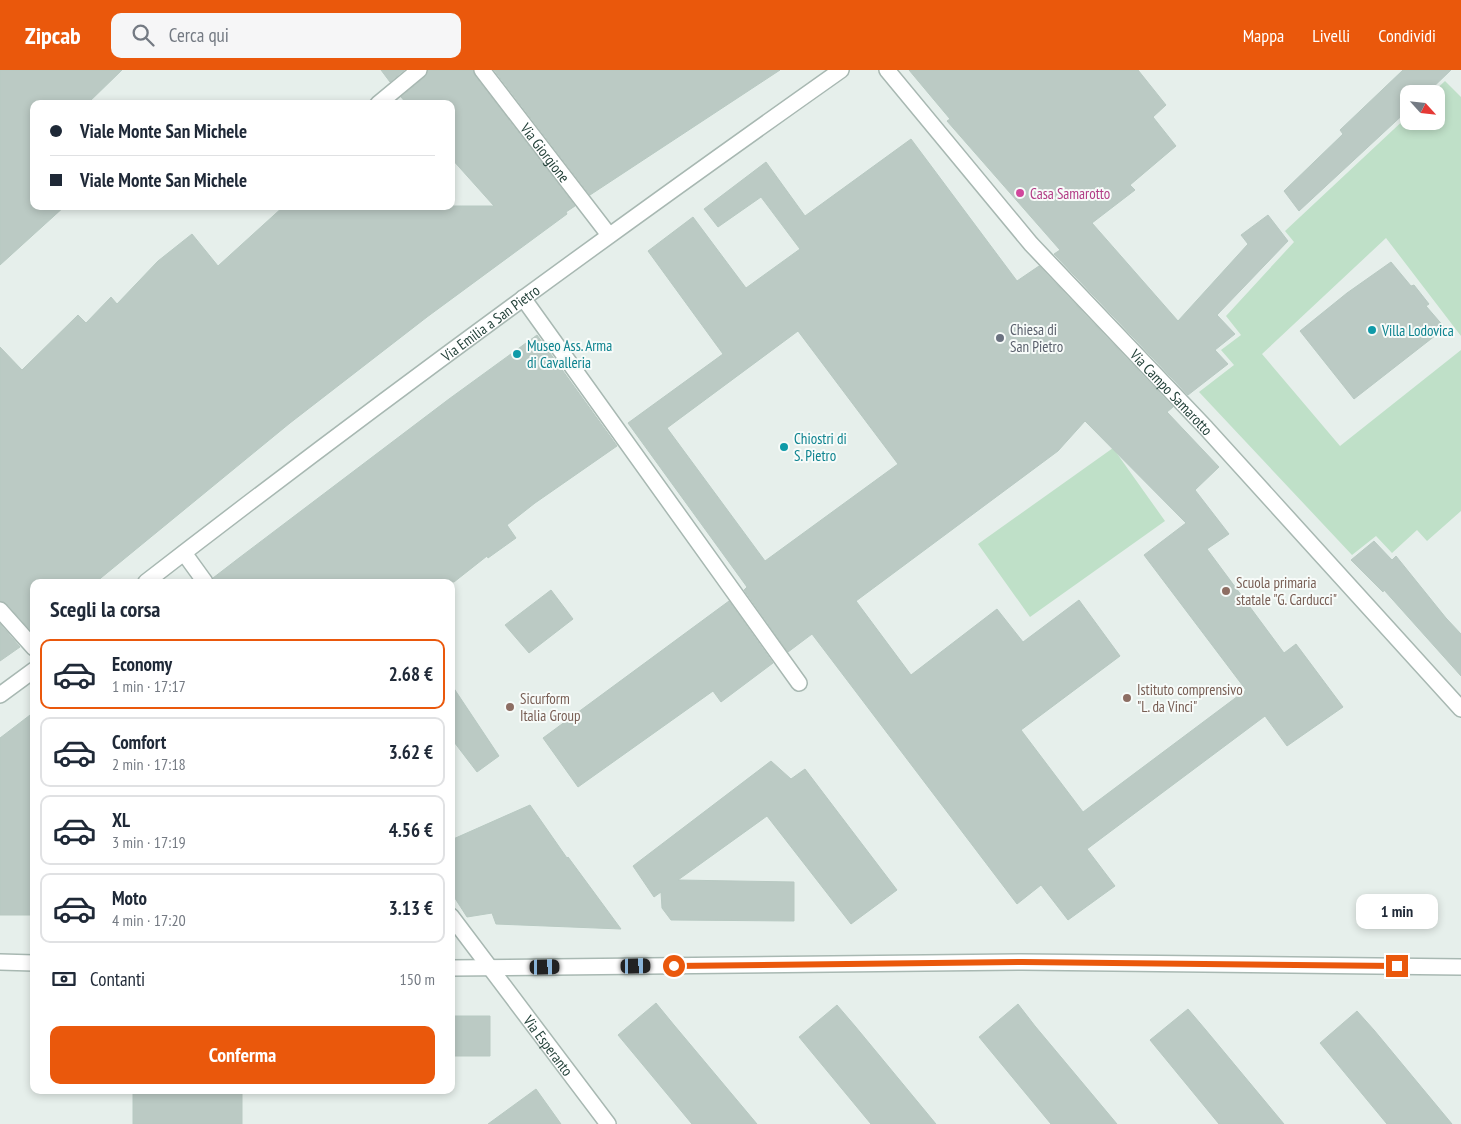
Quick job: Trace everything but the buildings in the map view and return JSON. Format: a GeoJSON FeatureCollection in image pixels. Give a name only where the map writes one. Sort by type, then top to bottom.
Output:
{"type":"FeatureCollection","features":[{"type":"Feature","properties":{"kind":"street"},"geometry":{"type":"LineString","coordinates":[[383,100],[419,70]]}},
{"type":"Feature","properties":{"kind":"street","name":"Via Giorgione"},"geometry":{"type":"LineString","coordinates":[[482,70],[609,235]]}},
{"type":"Feature","properties":{"kind":"street","name":"Via Emilia a San Pietro"},"geometry":{"type":"LineString","coordinates":[[150,579],[361,417],[609,235],[841,70]]}},
{"type":"Feature","properties":{"kind":"street","name":"Via Campo Samarotto"},"geometry":{"type":"LineString","coordinates":[[887,70],[1030,244],[1206,428],[1461,709]]}},
{"type":"Feature","properties":{"kind":"street"},"geometry":{"type":"LineString","coordinates":[[523,298],[799,683]]}},
{"type":"Feature","properties":{"kind":"street"},"geometry":{"type":"LineString","coordinates":[[184,553],[203,579]]}},
{"type":"Feature","properties":{"kind":"street"},"geometry":{"type":"LineString","coordinates":[[0,610],[30,644]]}},
{"type":"Feature","properties":{"kind":"street"},"geometry":{"type":"LineString","coordinates":[[0,695],[30,673]]}},
{"type":"Feature","properties":{"kind":"street","name":"Via Esperanto"},"geometry":{"type":"LineString","coordinates":[[455,921],[608,1124]]}},
{"type":"Feature","properties":{"kind":"street"},"geometry":{"type":"LineString","coordinates":[[0,962],[30,963]]}},
{"type":"Feature","properties":{"kind":"street"},"geometry":{"type":"LineString","coordinates":[[455,968],[1022,962],[1461,967]]}},
{"type":"Feature","properties":{"kind":"green space"},"geometry":{"type":"Polygon","coordinates":[[[1445,81],[1461,97],[1461,336],[1386,238],[1262,354],[1340,446],[1461,350],[1461,511],[1427,541],[1417,530],[1392,553],[1376,536],[1352,555],[1199,392],[1234,365],[1221,350],[1241,335],[1226,316],[1294,242],[1285,231],[1400,123],[1400,130],[1445,130],[1445,85],[1441,85],[1445,81]]]}},
{"type":"Feature","properties":{"kind":"green space"},"geometry":{"type":"Polygon","coordinates":[[[1113,448],[1165,521],[1030,617],[978,544],[1113,448]]]}},
{"type":"Feature","properties":{"kind":"place","name":"Casa Samarotto"},"geometry":{"type":"Point","coordinates":[1020,193]}},
{"type":"Feature","properties":{"kind":"place","name":"Villa Lodovica"},"geometry":{"type":"Point","coordinates":[1372,330]}},
{"type":"Feature","properties":{"kind":"place","name":"Chiesa di San Pietro"},"geometry":{"type":"Point","coordinates":[1000,338]}},
{"type":"Feature","properties":{"kind":"place","name":"Museo Ass. Arma di Cavalleria"},"geometry":{"type":"Point","coordinates":[517,354]}},
{"type":"Feature","properties":{"kind":"place","name":"Chiostri di S. Pietro"},"geometry":{"type":"Point","coordinates":[784,447]}},
{"type":"Feature","properties":{"kind":"place","name":"Scuola primaria statale \"G. Carducci\""},"geometry":{"type":"Point","coordinates":[1226,591]}},
{"type":"Feature","properties":{"kind":"place","name":"Istituto comprensivo \"L. da Vinci\""},"geometry":{"type":"Point","coordinates":[1127,698]}},
{"type":"Feature","properties":{"kind":"place","name":"Sicurform Italia Group"},"geometry":{"type":"Point","coordinates":[510,707]}},
{"type":"Feature","properties":{"kind":"route"},"geometry":{"type":"LineString","coordinates":[[674,966],[1022,962],[1397,966]]}}]}
